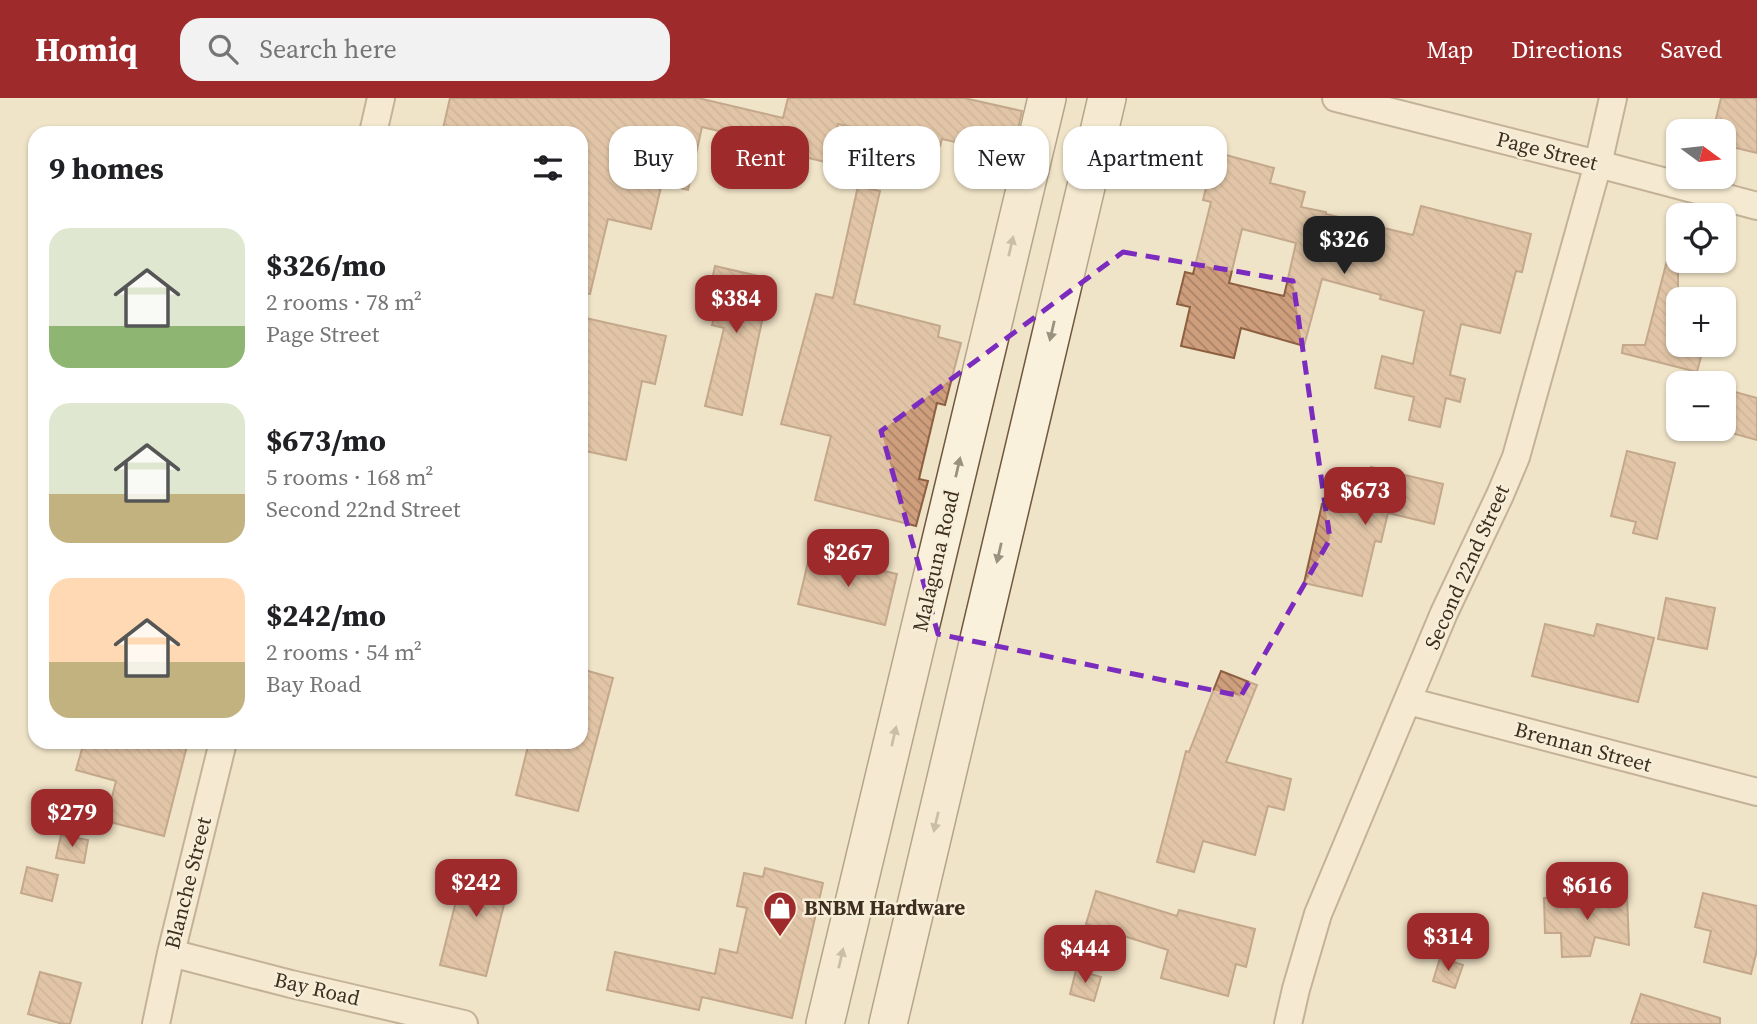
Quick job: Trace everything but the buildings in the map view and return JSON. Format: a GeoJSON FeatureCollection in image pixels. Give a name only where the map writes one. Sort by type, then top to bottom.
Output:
{"type":"FeatureCollection","features":[{"type":"Feature","properties":{"kind":"street"},"geometry":{"type":"LineString","coordinates":[[375,126],[381,98]]}},
{"type":"Feature","properties":{"kind":"street","name":"Malaguna Road"},"geometry":{"type":"LineString","coordinates":[[825,1024],[1046,98]]}},
{"type":"Feature","properties":{"kind":"street"},"geometry":{"type":"LineString","coordinates":[[888,1024],[1107,98]]}},
{"type":"Feature","properties":{"kind":"street","name":"Page Street"},"geometry":{"type":"LineString","coordinates":[[1336,98],[1757,206]]}},
{"type":"Feature","properties":{"kind":"street","name":"Second 22nd Street"},"geometry":{"type":"LineString","coordinates":[[1288,1024],[1318,914],[1444,613],[1516,457],[1598,164],[1613,98]]}},
{"type":"Feature","properties":{"kind":"street","name":"Brennan Street"},"geometry":{"type":"LineString","coordinates":[[1408,701],[1757,792]]}},
{"type":"Feature","properties":{"kind":"street","name":"Blanche Street"},"geometry":{"type":"LineString","coordinates":[[156,1024],[221,749]]}},
{"type":"Feature","properties":{"kind":"street","name":"Bay Road"},"geometry":{"type":"LineString","coordinates":[[171,953],[464,1024]]}},
{"type":"Feature","properties":{"kind":"highlighted area"},"geometry":{"type":"Polygon","coordinates":[[[1123,252],[1293,281],[1330,539],[1241,696],[938,634],[881,431],[1123,252]]]}},
{"type":"Feature","properties":{"kind":"place","name":"BNBM Hardware"},"geometry":{"type":"Point","coordinates":[780,938]}}]}
